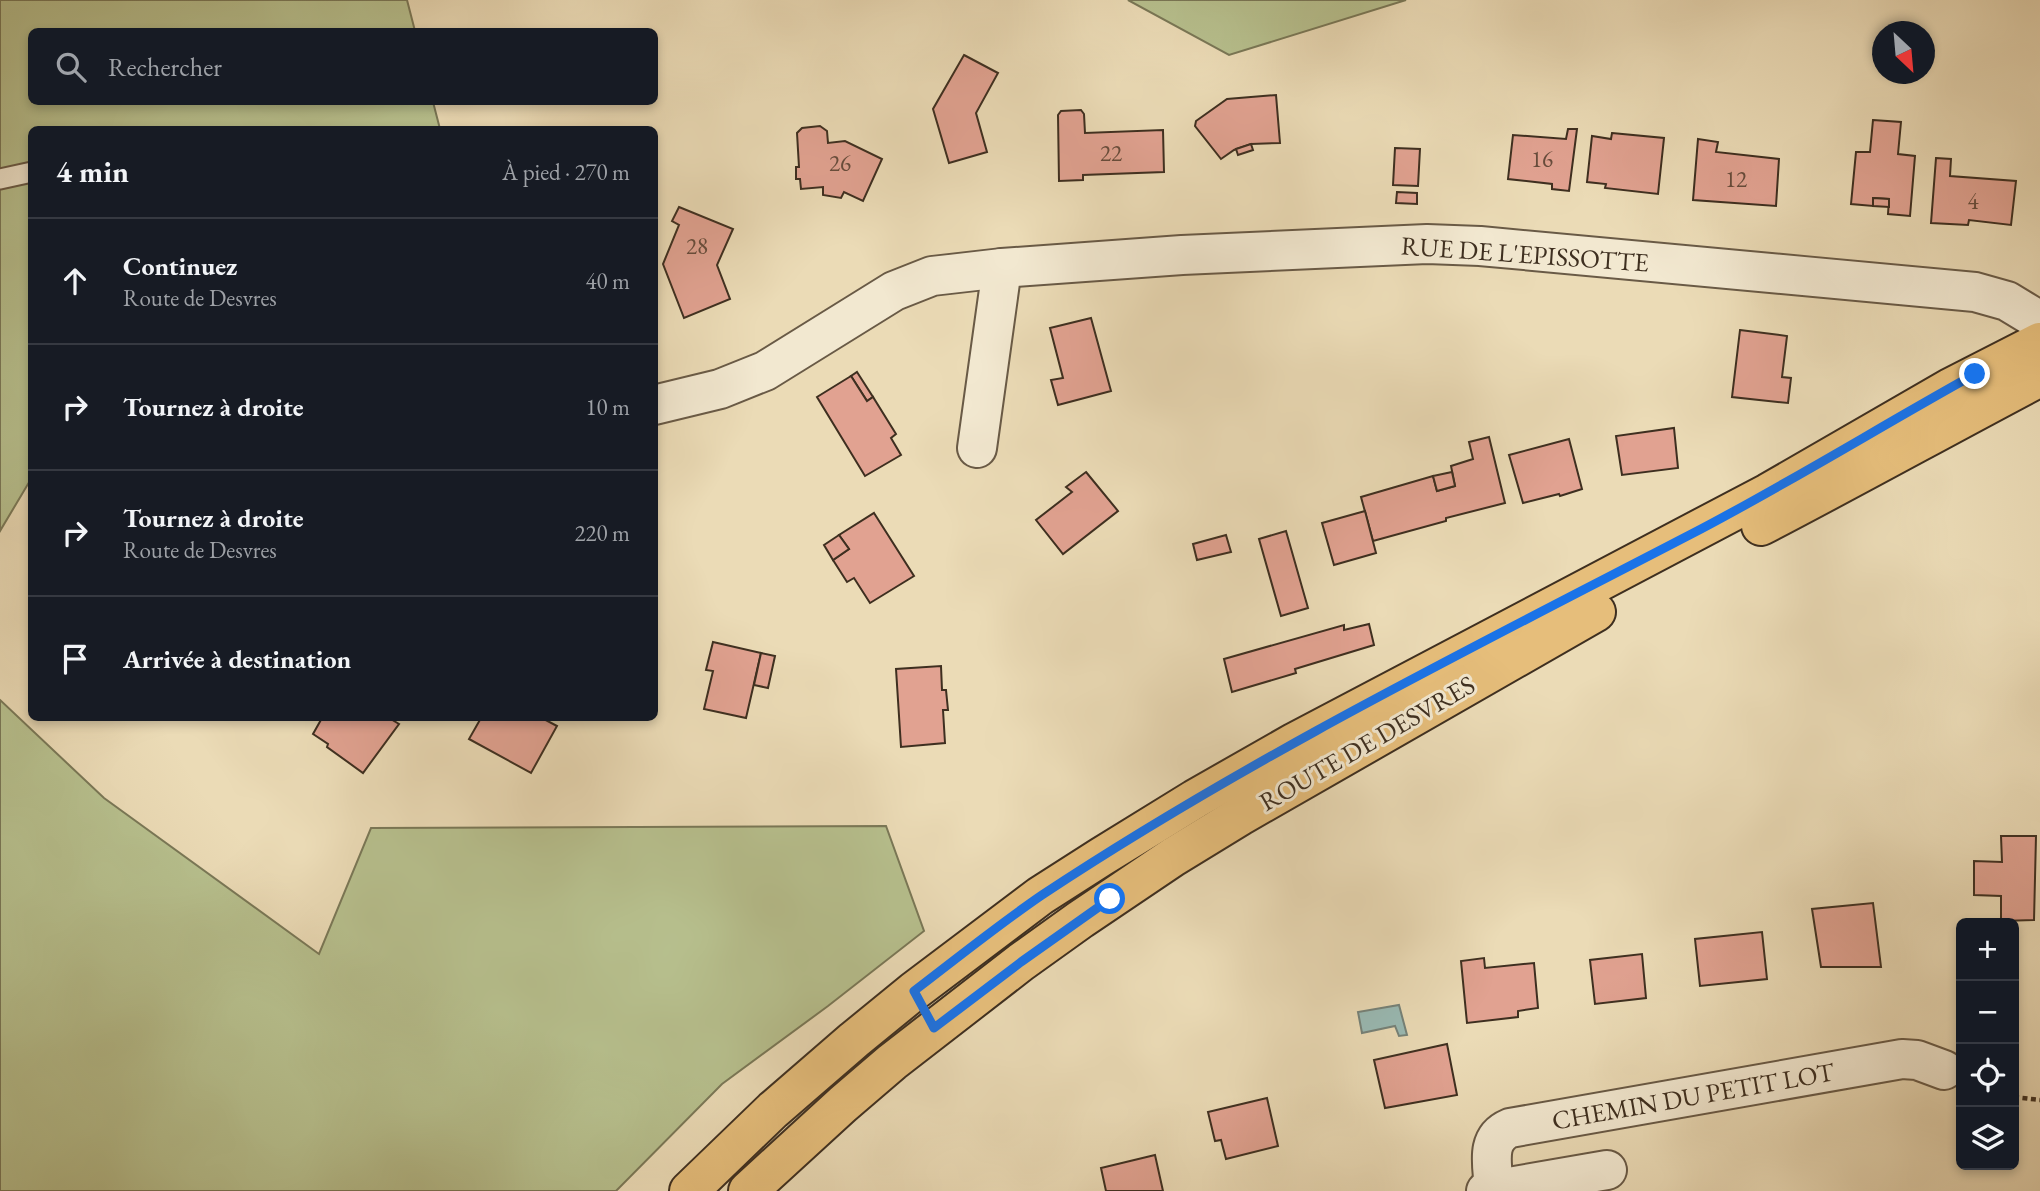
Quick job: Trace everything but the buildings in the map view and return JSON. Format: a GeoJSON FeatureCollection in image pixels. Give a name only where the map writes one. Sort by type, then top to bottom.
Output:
{"type":"FeatureCollection","features":[{"type":"Feature","properties":{"kind":"main road","name":"ROUTE DE DESVRES"},"geometry":{"type":"LineString","coordinates":[[689,1191],[782,1102],[914,991],[1040,896],[1110,851],[1263,760],[1768,493],[1950,388],[2040,342]]}},
{"type":"Feature","properties":{"kind":"main road","name":"ROUTE DE DESVRES"},"geometry":{"type":"LineString","coordinates":[[748,1191],[843,1104],[934,1028],[1081,919],[1173,857],[1552,636],[2040,377]]}},
{"type":"Feature","properties":{"kind":"main road"},"geometry":{"type":"LineString","coordinates":[[914,991],[934,1028]]}},
{"type":"Feature","properties":{"kind":"street","name":"RUE DE L'EPISSOTTE"},"geometry":{"type":"LineString","coordinates":[[658,404],[720,389],[765,372],[894,291],[912,283],[950,273],[1182,255],[1427,244],[1480,246],[1975,292],[2007,301],[2040,321]]}},
{"type":"Feature","properties":{"kind":"street"},"geometry":{"type":"LineString","coordinates":[[976,448],[1002,268]]}},
{"type":"Feature","properties":{"kind":"street","name":"CHEMIN DU PETIT LOT"},"geometry":{"type":"LineString","coordinates":[[1608,1181],[1490,1190],[1492,1147],[1500,1132],[1510,1128],[1902,1059],[1917,1060],[1944,1070]]}},
{"type":"Feature","properties":{"kind":"street"},"geometry":{"type":"LineString","coordinates":[[1602,1111],[1608,1181]]}},
{"type":"Feature","properties":{"kind":"lane"},"geometry":{"type":"LineString","coordinates":[[0,179],[28,173]]}},
{"type":"Feature","properties":{"kind":"path"},"geometry":{"type":"LineString","coordinates":[[2019,1098],[2040,1100]]}},
{"type":"Feature","properties":{"kind":"green space"},"geometry":{"type":"Polygon","coordinates":[[[0,0],[407,0],[414,28],[28,28],[28,105],[434,105],[439,126],[28,126],[28,484],[0,531],[0,0]]]}},
{"type":"Feature","properties":{"kind":"green space"},"geometry":{"type":"Polygon","coordinates":[[[1128,0],[1406,0],[1229,55],[1128,0]]]}},
{"type":"Feature","properties":{"kind":"green space"},"geometry":{"type":"Polygon","coordinates":[[[0,700],[104,798],[319,954],[371,828],[886,826],[924,931],[722,1084],[616,1191],[0,1191],[0,700]]]}},
{"type":"Feature","properties":{"kind":"water"},"geometry":{"type":"Polygon","coordinates":[[[1399,1005],[1407,1035],[1399,1036],[1395,1026],[1362,1033],[1358,1012],[1399,1005]]]}},
{"type":"Feature","properties":{"kind":"route"},"geometry":{"type":"LineString","coordinates":[[1110,899],[934,1028],[914,991],[1040,896],[1101,857],[1263,760],[1768,493],[1975,374]]}}]}
